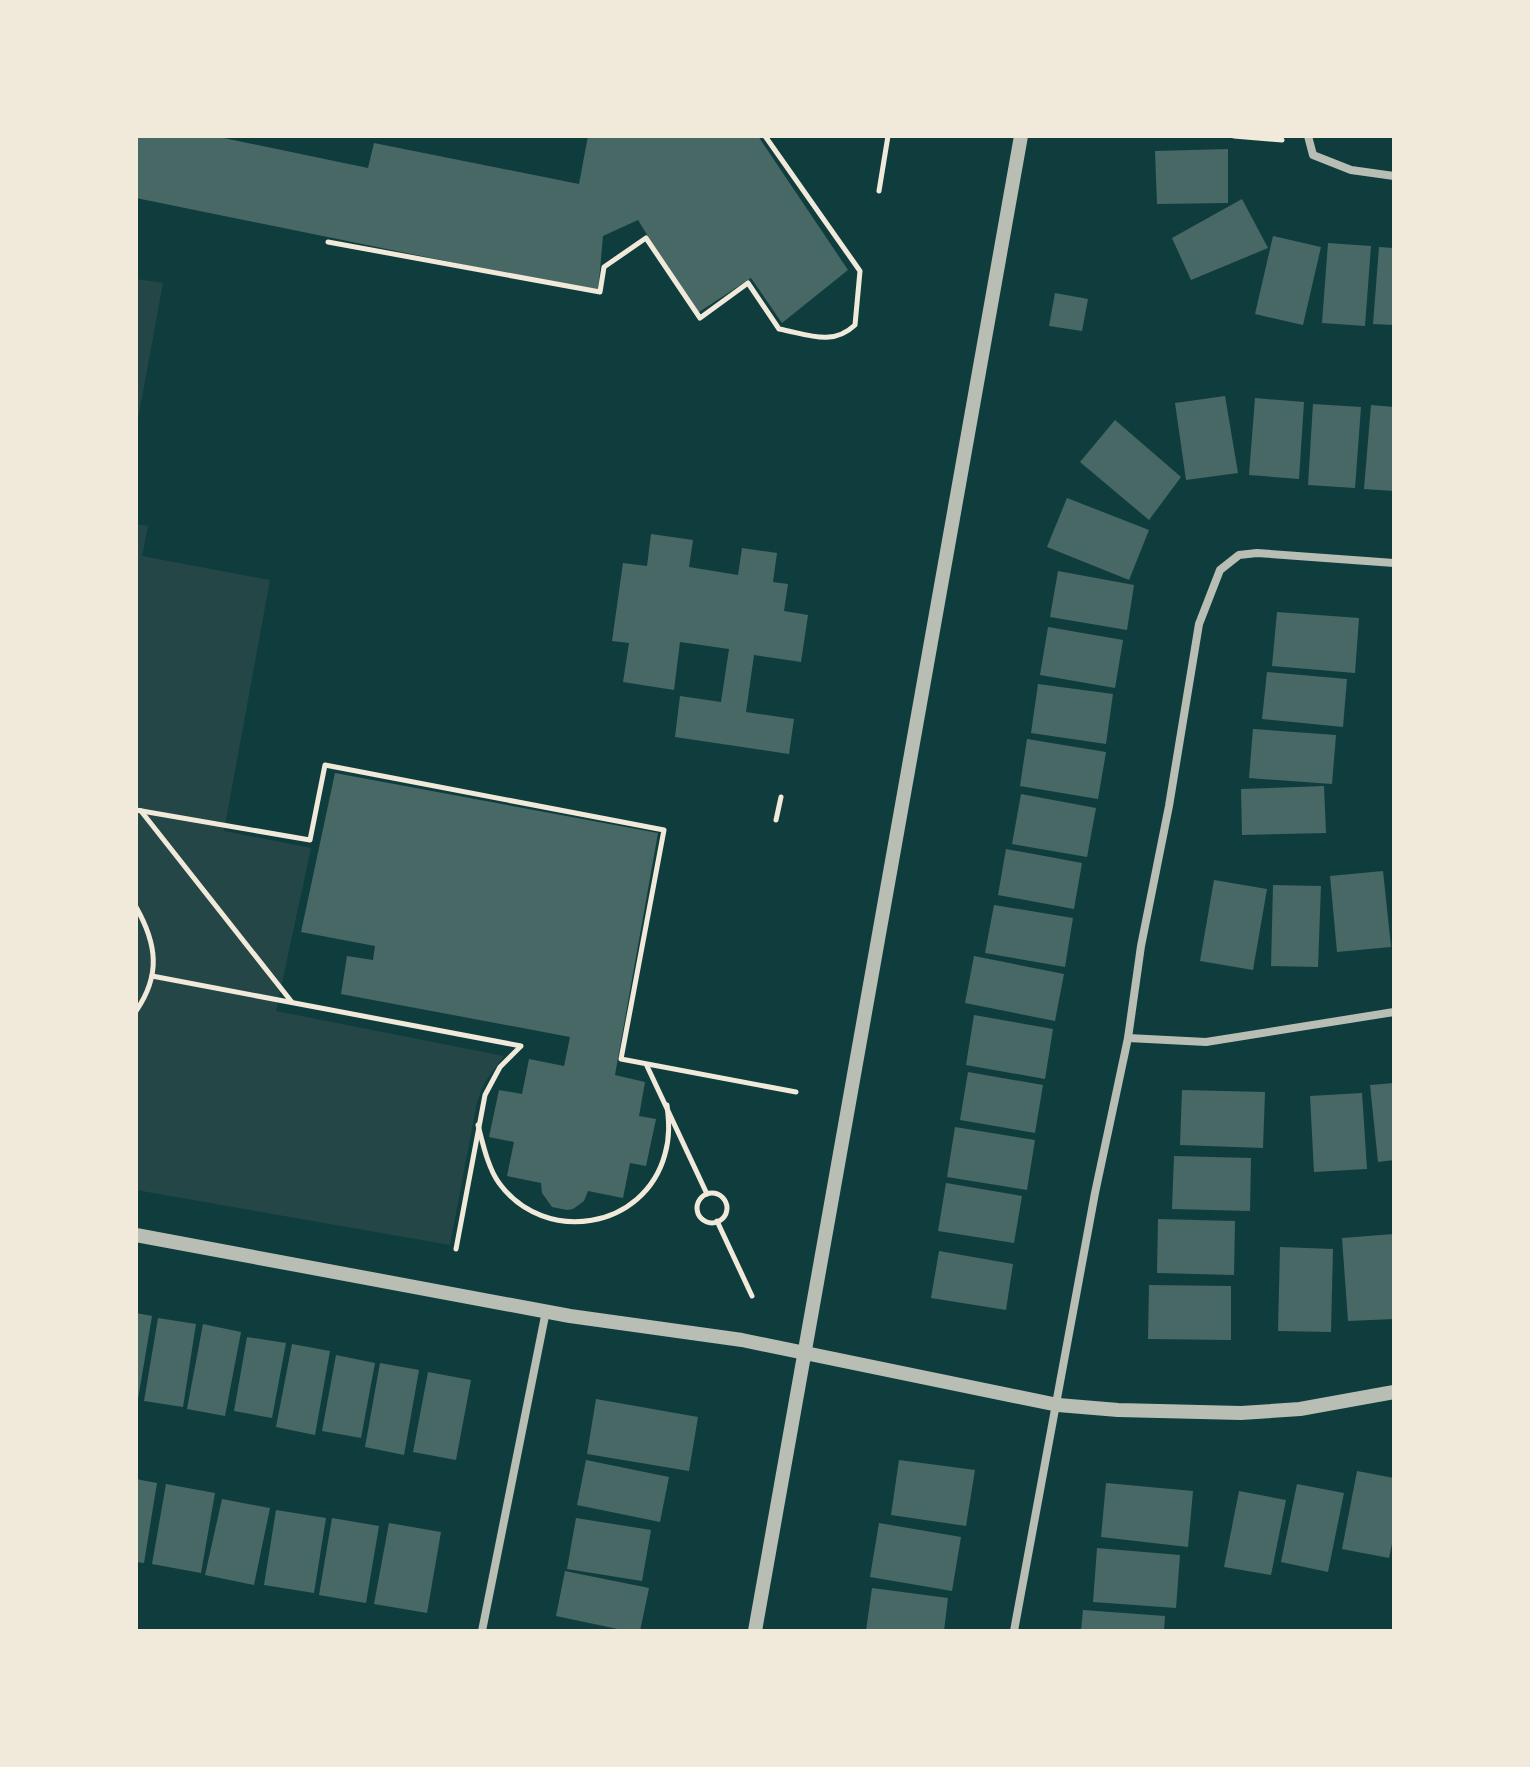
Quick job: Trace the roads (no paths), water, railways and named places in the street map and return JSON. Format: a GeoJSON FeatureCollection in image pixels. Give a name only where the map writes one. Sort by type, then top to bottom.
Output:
{"type":"FeatureCollection","features":[{"type":"Feature","properties":{"kind":"street"},"geometry":{"type":"LineString","coordinates":[[755,1631],[1021,136]]}},
{"type":"Feature","properties":{"kind":"street"},"geometry":{"type":"LineString","coordinates":[[1308,136],[1313,155],[1351,170],[1394,176]]}},
{"type":"Feature","properties":{"kind":"street"},"geometry":{"type":"LineString","coordinates":[[1014,1631],[1095,1193],[1128,1038],[1141,946],[1169,806],[1199,624],[1220,570],[1239,555],[1257,553],[1394,563]]}},
{"type":"Feature","properties":{"kind":"street"},"geometry":{"type":"LineString","coordinates":[[1128,1038],[1206,1042],[1394,1012]]}},
{"type":"Feature","properties":{"kind":"street"},"geometry":{"type":"LineString","coordinates":[[136,1235],[546,1311],[742,1340],[1058,1405],[1241,1413],[1300,1409],[1394,1392]]}},
{"type":"Feature","properties":{"kind":"street"},"geometry":{"type":"LineString","coordinates":[[482,1631],[546,1311]]}}]}
